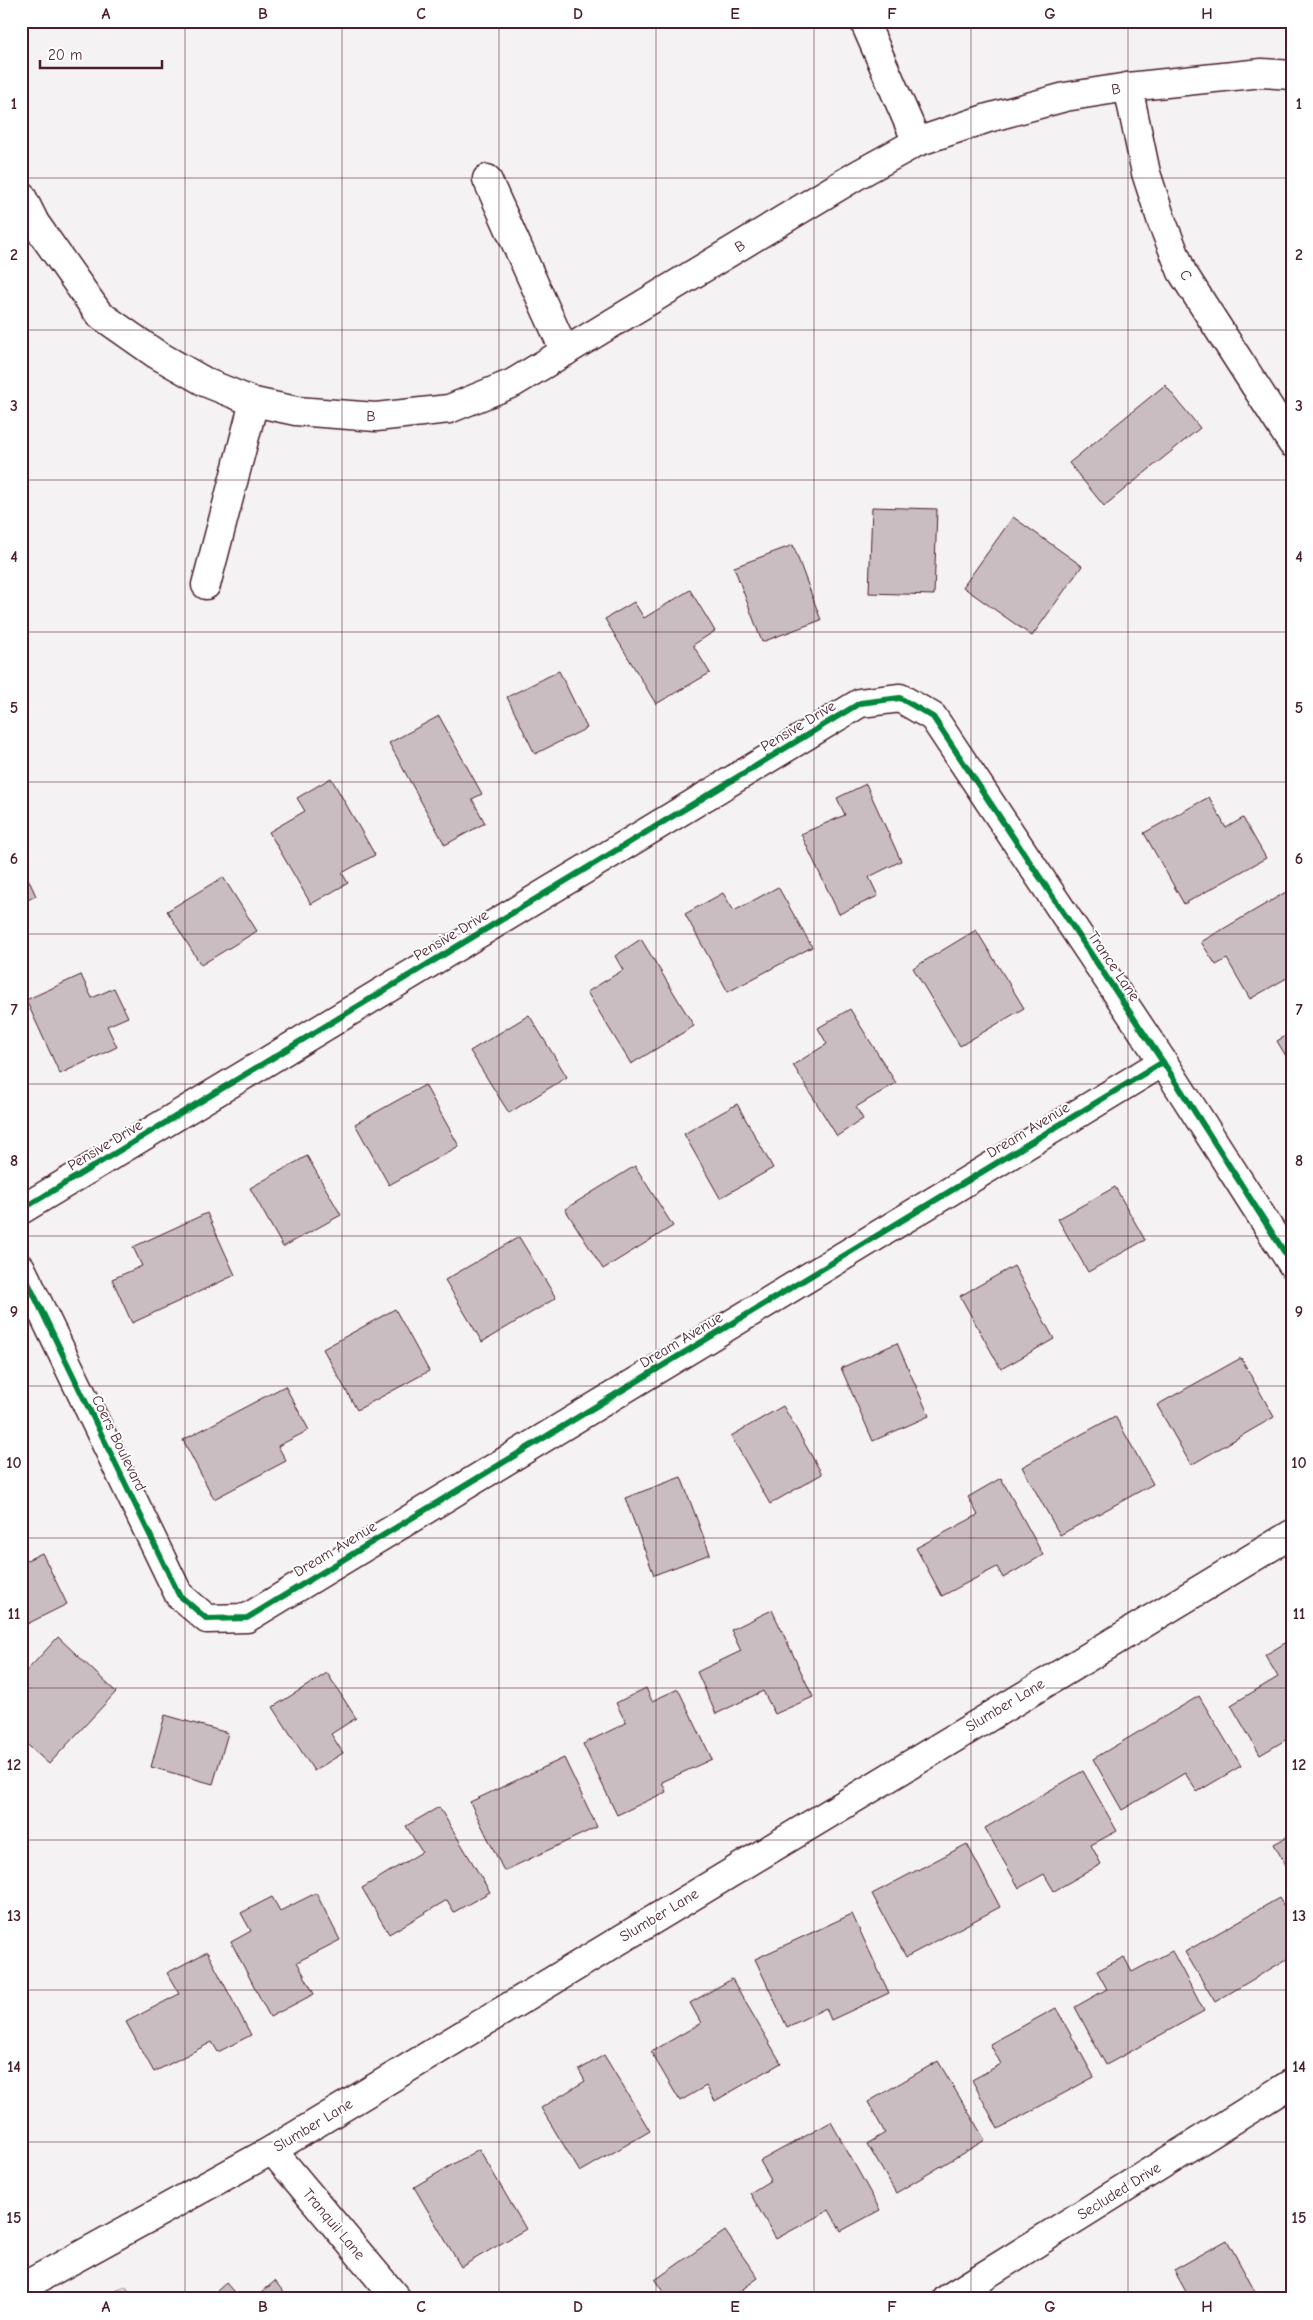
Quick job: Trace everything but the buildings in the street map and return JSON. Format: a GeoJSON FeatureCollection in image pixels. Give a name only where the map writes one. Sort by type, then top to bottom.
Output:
{"type":"FeatureCollection","features":[{"type":"Feature","properties":{"kind":"street"},"geometry":{"type":"LineString","coordinates":[[864,21],[917,142]]}},
{"type":"Feature","properties":{"kind":"street","name":"B"},"geometry":{"type":"LineString","coordinates":[[21,195],[35,223],[99,314],[156,354],[199,378],[254,402],[296,411],[376,417],[449,409],[513,382],[859,174],[917,142],[988,118],[1065,97],[1128,86],[1262,73],[1292,75]]}},
{"type":"Feature","properties":{"kind":"street","name":"C"},"geometry":{"type":"LineString","coordinates":[[1128,86],[1146,173],[1162,222],[1182,272],[1292,443]]}},
{"type":"Feature","properties":{"kind":"street"},"geometry":{"type":"LineString","coordinates":[[487,179],[565,352]]}},
{"type":"Feature","properties":{"kind":"street"},"geometry":{"type":"LineString","coordinates":[[206,585],[254,402]]}},
{"type":"Feature","properties":{"kind":"street","name":"Trance Lane"},"geometry":{"type":"LineString","coordinates":[[900,698],[933,717],[1163,1062],[1292,1264]]}},
{"type":"Feature","properties":{"kind":"street","name":"Pensive Drive"},"geometry":{"type":"LineString","coordinates":[[21,1210],[860,703],[900,698]]}},
{"type":"Feature","properties":{"kind":"street","name":"Dream Avenue"},"geometry":{"type":"LineString","coordinates":[[207,1619],[247,1618],[1163,1062]]}},
{"type":"Feature","properties":{"kind":"street","name":"Coers Boulevard"},"geometry":{"type":"LineString","coordinates":[[21,1268],[179,1595],[207,1619]]}},
{"type":"Feature","properties":{"kind":"street","name":"Slumber Lane"},"geometry":{"type":"LineString","coordinates":[[21,2288],[272,2150],[1292,1534]]}},
{"type":"Feature","properties":{"kind":"street","name":"Secluded Drive"},"geometry":{"type":"LineString","coordinates":[[947,2299],[1292,2083]]}},
{"type":"Feature","properties":{"kind":"street","name":"Tranquil Lane"},"geometry":{"type":"LineString","coordinates":[[272,2150],[397,2299]]}},
{"type":"Feature","properties":{"kind":"green space"},"geometry":{"type":"Polygon","coordinates":[[[125,2286],[135,2299],[100,2299],[125,2286]]]}},
{"type":"Feature","properties":{"kind":"cycle path"},"geometry":{"type":"LineString","coordinates":[[21,1210],[860,703],[900,698],[933,717],[1163,1062],[1292,1264]]}},
{"type":"Feature","properties":{"kind":"cycle path"},"geometry":{"type":"LineString","coordinates":[[21,1268],[179,1595],[207,1619],[247,1618],[1163,1062]]}}]}
